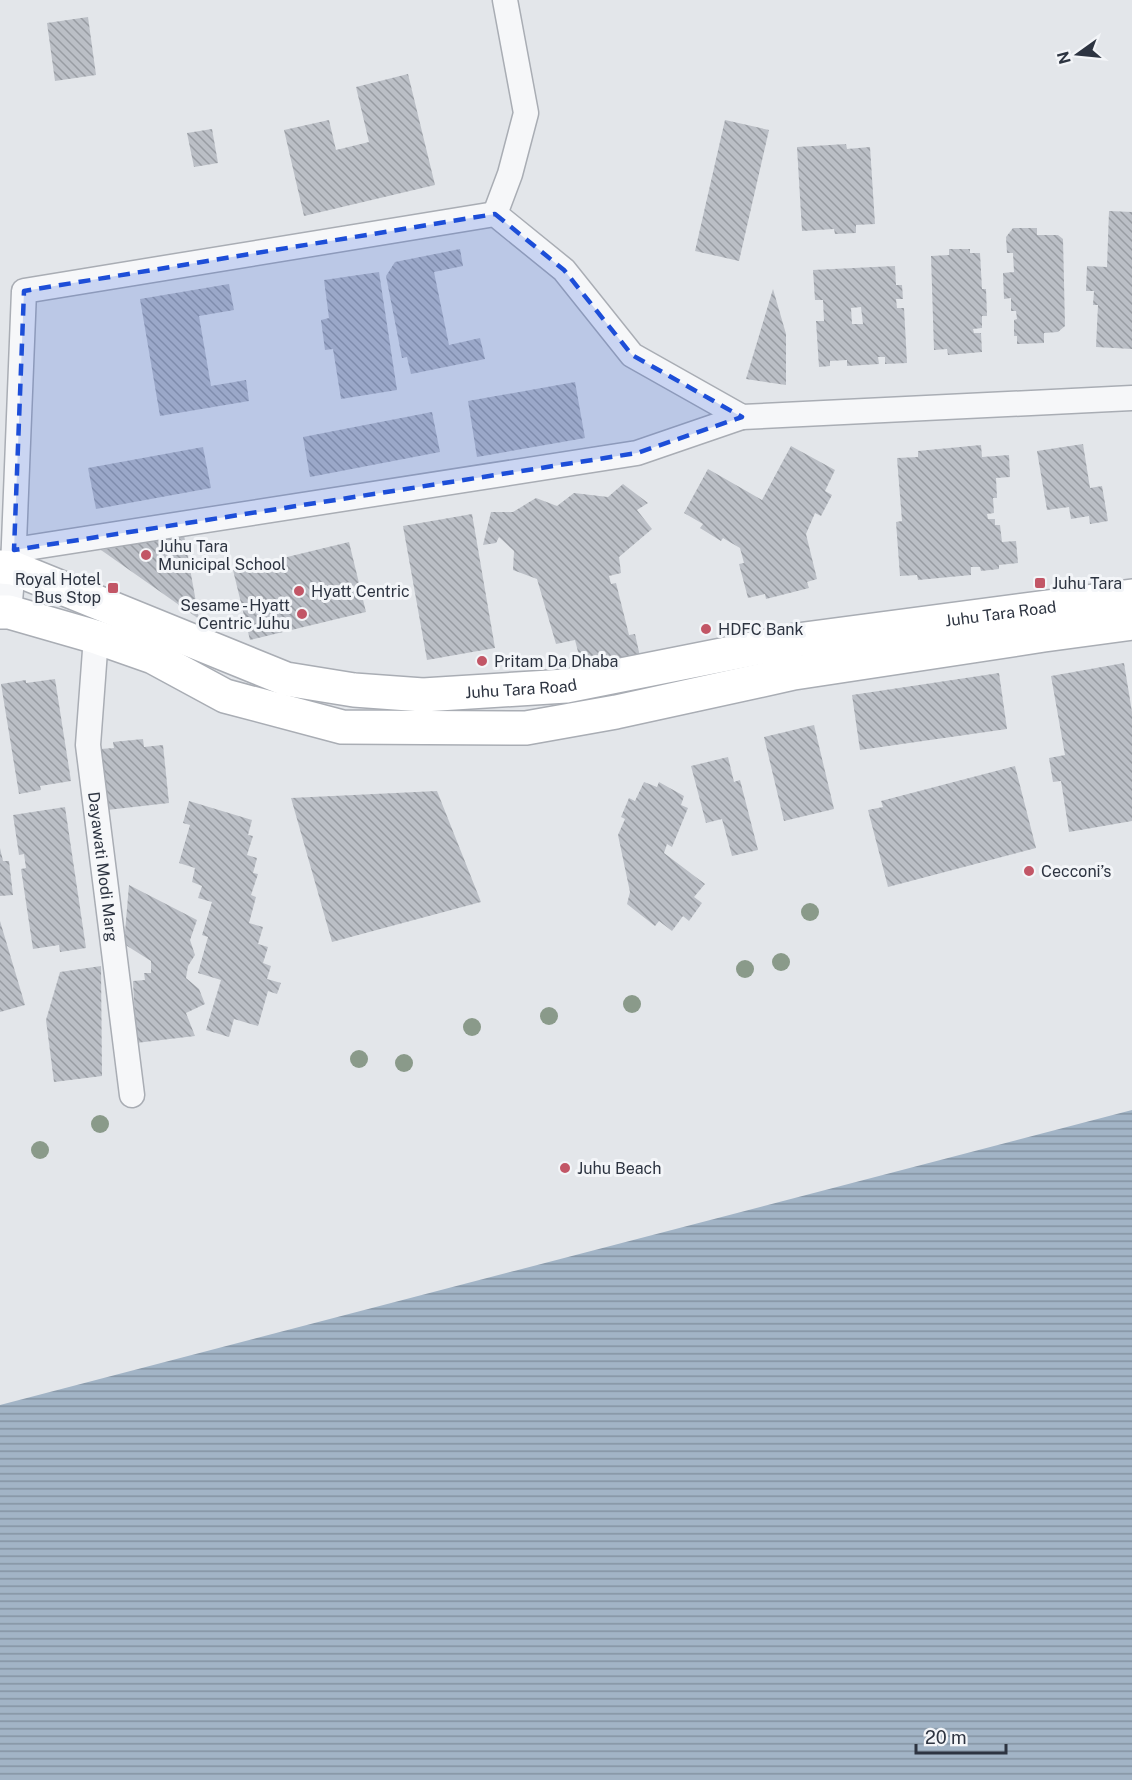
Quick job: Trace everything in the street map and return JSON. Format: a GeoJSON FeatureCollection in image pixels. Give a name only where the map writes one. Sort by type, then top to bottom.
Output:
{"type":"FeatureCollection","features":[{"type":"Feature","properties":{"kind":"main road","name":"Juhu Tara Road"},"geometry":{"type":"LineString","coordinates":[[9,562],[286,680],[354,690],[423,695],[566,686],[798,640],[1132,596]]}},
{"type":"Feature","properties":{"kind":"main road","name":"Juhu Tara Road"},"geometry":{"type":"LineString","coordinates":[[4,612],[96,637],[153,657],[225,696],[342,727],[526,728],[616,712],[794,673],[1132,623]]}},
{"type":"Feature","properties":{"kind":"street"},"geometry":{"type":"LineString","coordinates":[[495,214],[510,174],[526,113],[505,0]]}},
{"type":"Feature","properties":{"kind":"street"},"geometry":{"type":"LineString","coordinates":[[4,612],[9,562],[24,291],[495,214],[564,270],[632,355],[742,417]]}},
{"type":"Feature","properties":{"kind":"street"},"geometry":{"type":"LineString","coordinates":[[9,562],[637,453],[742,417],[1132,398]]}},
{"type":"Feature","properties":{"kind":"street","name":"Dayawati Modi Marg"},"geometry":{"type":"LineString","coordinates":[[96,637],[88,745],[132,1095]]}},
{"type":"Feature","properties":{"kind":"highlighted area"},"geometry":{"type":"Polygon","coordinates":[[[495,214],[564,270],[632,355],[742,417],[637,453],[14,550],[24,291],[495,214]]]}},
{"type":"Feature","properties":{"kind":"water"},"geometry":{"type":"Polygon","coordinates":[[[1132,1110],[1132,1780],[0,1780],[0,1405],[1132,1110]]]}},
{"type":"Feature","properties":{"kind":"building"},"geometry":{"type":"Polygon","coordinates":[[[88,17],[96,75],[55,81],[47,23],[88,17]]]}},
{"type":"Feature","properties":{"kind":"building"},"geometry":{"type":"Polygon","coordinates":[[[408,74],[435,185],[304,216],[284,130],[329,120],[336,150],[369,142],[356,87],[408,74]]]}},
{"type":"Feature","properties":{"kind":"building"},"geometry":{"type":"Polygon","coordinates":[[[725,120],[769,130],[739,261],[695,251],[725,120]]]}},
{"type":"Feature","properties":{"kind":"building"},"geometry":{"type":"Polygon","coordinates":[[[212,129],[218,163],[194,167],[187,133],[212,129]]]}},
{"type":"Feature","properties":{"kind":"building"},"geometry":{"type":"Polygon","coordinates":[[[846,144],[847,149],[870,147],[875,224],[856,225],[856,233],[835,234],[834,229],[802,231],[797,147],[846,144]]]}},
{"type":"Feature","properties":{"kind":"building"},"geometry":{"type":"Polygon","coordinates":[[[1109,211],[1132,212],[1132,349],[1096,347],[1098,305],[1093,305],[1094,291],[1086,291],[1087,266],[1107,267],[1109,211]]]}},
{"type":"Feature","properties":{"kind":"building"},"geometry":{"type":"Polygon","coordinates":[[[1013,228],[1037,228],[1037,235],[1058,235],[1063,239],[1065,326],[1058,332],[1044,333],[1044,343],[1017,344],[1017,336],[1014,336],[1016,311],[1011,311],[1011,298],[1004,299],[1003,273],[1014,272],[1013,253],[1007,253],[1006,237],[1013,228]]]}},
{"type":"Feature","properties":{"kind":"building"},"geometry":{"type":"Polygon","coordinates":[[[460,249],[463,266],[434,272],[449,345],[480,338],[485,359],[411,374],[407,357],[402,358],[386,276],[395,262],[460,249]]]}},
{"type":"Feature","properties":{"kind":"building"},"geometry":{"type":"Polygon","coordinates":[[[949,249],[970,249],[970,253],[980,253],[982,289],[986,289],[987,316],[982,316],[982,328],[973,329],[974,333],[981,333],[982,352],[948,355],[947,349],[934,350],[931,256],[949,255],[949,249]]]}},
{"type":"Feature","properties":{"kind":"building"},"geometry":{"type":"Polygon","coordinates":[[[895,266],[896,285],[902,285],[903,299],[896,299],[897,308],[904,308],[907,363],[885,364],[885,357],[878,357],[879,364],[847,366],[847,360],[830,361],[830,366],[819,367],[816,321],[824,321],[823,300],[815,300],[813,270],[895,266]],[[861,307],[851,308],[852,324],[863,324],[861,307]]]}},
{"type":"Feature","properties":{"kind":"building"},"geometry":{"type":"Polygon","coordinates":[[[379,272],[397,390],[341,399],[333,349],[325,350],[321,320],[329,318],[324,280],[379,272]]]}},
{"type":"Feature","properties":{"kind":"building"},"geometry":{"type":"Polygon","coordinates":[[[229,284],[234,310],[199,316],[211,386],[246,380],[249,401],[160,416],[140,299],[229,284]]]}},
{"type":"Feature","properties":{"kind":"building"},"geometry":{"type":"Polygon","coordinates":[[[773,289],[786,334],[786,385],[746,379],[773,289]]]}},
{"type":"Feature","properties":{"kind":"building"},"geometry":{"type":"Polygon","coordinates":[[[575,382],[585,438],[477,457],[468,401],[575,382]]]}},
{"type":"Feature","properties":{"kind":"building"},"geometry":{"type":"Polygon","coordinates":[[[432,412],[440,452],[310,477],[303,437],[432,412]]]}},
{"type":"Feature","properties":{"kind":"building"},"geometry":{"type":"Polygon","coordinates":[[[1083,444],[1090,488],[1102,486],[1108,521],[1090,524],[1089,516],[1071,519],[1069,507],[1047,510],[1037,451],[1083,444]]]}},
{"type":"Feature","properties":{"kind":"building"},"geometry":{"type":"Polygon","coordinates":[[[981,445],[982,457],[1009,455],[1010,477],[996,478],[997,498],[993,498],[994,513],[987,514],[988,519],[995,519],[995,525],[1000,525],[1002,542],[1016,541],[1018,563],[999,565],[999,569],[981,571],[980,567],[971,567],[971,575],[918,580],[917,575],[900,576],[896,522],[902,521],[897,458],[918,457],[918,451],[981,445]]]}},
{"type":"Feature","properties":{"kind":"building"},"geometry":{"type":"Polygon","coordinates":[[[791,446],[835,470],[825,491],[832,495],[821,516],[815,513],[806,534],[817,579],[807,582],[809,588],[766,599],[765,594],[748,598],[739,564],[744,563],[740,548],[723,538],[721,541],[700,528],[703,524],[684,513],[708,469],[762,500],[791,446]]]}},
{"type":"Feature","properties":{"kind":"building"},"geometry":{"type":"Polygon","coordinates":[[[203,447],[211,488],[96,509],[88,468],[203,447]]]}},
{"type":"Feature","properties":{"kind":"building"},"geometry":{"type":"Polygon","coordinates":[[[623,484],[648,503],[637,510],[652,529],[619,557],[621,573],[609,576],[611,584],[616,583],[629,635],[635,634],[641,661],[584,675],[575,640],[556,644],[537,579],[513,570],[514,551],[499,537],[496,543],[483,545],[491,512],[513,512],[536,498],[557,506],[574,493],[608,497],[623,484]]]}},
{"type":"Feature","properties":{"kind":"building"},"geometry":{"type":"Polygon","coordinates":[[[472,514],[495,648],[427,660],[403,526],[472,514]]]}},
{"type":"Feature","properties":{"kind":"building"},"geometry":{"type":"Polygon","coordinates":[[[184,535],[199,619],[101,550],[184,535]]]}},
{"type":"Feature","properties":{"kind":"building","name":"Hyatt Centric"},"geometry":{"type":"Polygon","coordinates":[[[349,542],[366,612],[250,640],[233,570],[349,542]]]}},
{"type":"Feature","properties":{"kind":"building"},"geometry":{"type":"Polygon","coordinates":[[[1124,663],[1132,712],[1132,821],[1069,832],[1061,781],[1053,782],[1049,758],[1065,755],[1051,676],[1124,663]]]}},
{"type":"Feature","properties":{"kind":"building"},"geometry":{"type":"Polygon","coordinates":[[[999,673],[1007,729],[860,750],[852,695],[999,673]]]}},
{"type":"Feature","properties":{"kind":"building"},"geometry":{"type":"Polygon","coordinates":[[[55,679],[71,781],[40,786],[41,790],[19,794],[1,684],[55,679]]]}},
{"type":"Feature","properties":{"kind":"building"},"geometry":{"type":"Polygon","coordinates":[[[814,725],[834,809],[784,821],[764,737],[814,725]]]}},
{"type":"Feature","properties":{"kind":"building"},"geometry":{"type":"Polygon","coordinates":[[[143,739],[144,747],[163,745],[169,803],[107,810],[100,749],[114,748],[113,742],[143,739]]]}},
{"type":"Feature","properties":{"kind":"building"},"geometry":{"type":"Polygon","coordinates":[[[728,757],[734,782],[740,780],[758,850],[732,856],[722,819],[706,823],[691,766],[728,757]]]}},
{"type":"Feature","properties":{"kind":"building"},"geometry":{"type":"Polygon","coordinates":[[[1015,766],[1036,848],[888,887],[868,810],[883,807],[881,801],[1015,766]]]}},
{"type":"Feature","properties":{"kind":"building"},"geometry":{"type":"Polygon","coordinates":[[[644,782],[657,787],[659,782],[684,796],[681,805],[688,808],[672,847],[667,844],[664,853],[705,884],[694,897],[702,903],[689,921],[683,916],[672,931],[659,921],[655,926],[627,904],[630,892],[618,835],[625,819],[621,817],[629,798],[635,801],[644,782]]]}},
{"type":"Feature","properties":{"kind":"building"},"geometry":{"type":"Polygon","coordinates":[[[437,791],[481,902],[332,942],[291,798],[437,791]]]}},
{"type":"Feature","properties":{"kind":"building"},"geometry":{"type":"Polygon","coordinates":[[[189,801],[252,820],[248,835],[253,836],[247,855],[257,858],[253,873],[258,874],[251,895],[256,897],[249,923],[263,927],[258,944],[268,947],[263,963],[271,966],[267,979],[281,983],[277,994],[268,991],[258,1026],[234,1019],[229,1037],[206,1030],[221,980],[198,973],[208,937],[202,935],[212,902],[198,898],[202,886],[192,882],[195,868],[179,863],[190,825],[183,823],[189,801]]]}},
{"type":"Feature","properties":{"kind":"building"},"geometry":{"type":"Polygon","coordinates":[[[65,807],[86,948],[60,952],[59,945],[33,949],[21,869],[26,868],[24,854],[19,855],[13,815],[65,807]]]}},
{"type":"Feature","properties":{"kind":"building"},"geometry":{"type":"Polygon","coordinates":[[[0,848],[3,861],[9,861],[13,895],[0,896],[0,848]]]}},
{"type":"Feature","properties":{"kind":"building"},"geometry":{"type":"Polygon","coordinates":[[[129,885],[197,920],[190,940],[195,955],[188,966],[186,978],[199,989],[205,1004],[186,1013],[195,1036],[136,1043],[133,981],[145,980],[144,973],[151,973],[151,961],[124,944],[129,885]]]}},
{"type":"Feature","properties":{"kind":"building"},"geometry":{"type":"Polygon","coordinates":[[[0,921],[25,1005],[0,1012],[0,921]]]}},
{"type":"Feature","properties":{"kind":"building"},"geometry":{"type":"Polygon","coordinates":[[[101,966],[102,1076],[54,1082],[46,1020],[60,972],[101,966]]]}},
{"type":"Feature","properties":{"kind":"place","name":"Juhu Tara Municipal School"},"geometry":{"type":"Point","coordinates":[146,555]}},
{"type":"Feature","properties":{"kind":"place","name":"Juhu Tara"},"geometry":{"type":"Point","coordinates":[1040,583]}},
{"type":"Feature","properties":{"kind":"place","name":"Royal Hotel Bus Stop"},"geometry":{"type":"Point","coordinates":[113,588]}},
{"type":"Feature","properties":{"kind":"place","name":"Hyatt Centric"},"geometry":{"type":"Point","coordinates":[299,591]}},
{"type":"Feature","properties":{"kind":"place","name":"Sesame - Hyatt Centric Juhu"},"geometry":{"type":"Point","coordinates":[302,614]}},
{"type":"Feature","properties":{"kind":"place","name":"HDFC Bank"},"geometry":{"type":"Point","coordinates":[706,629]}},
{"type":"Feature","properties":{"kind":"place","name":"Pritam Da Dhaba"},"geometry":{"type":"Point","coordinates":[482,661]}},
{"type":"Feature","properties":{"kind":"place","name":"Cecconi’s"},"geometry":{"type":"Point","coordinates":[1029,871]}},
{"type":"Feature","properties":{"kind":"place","name":"Juhu Beach"},"geometry":{"type":"Point","coordinates":[565,1168]}}]}
